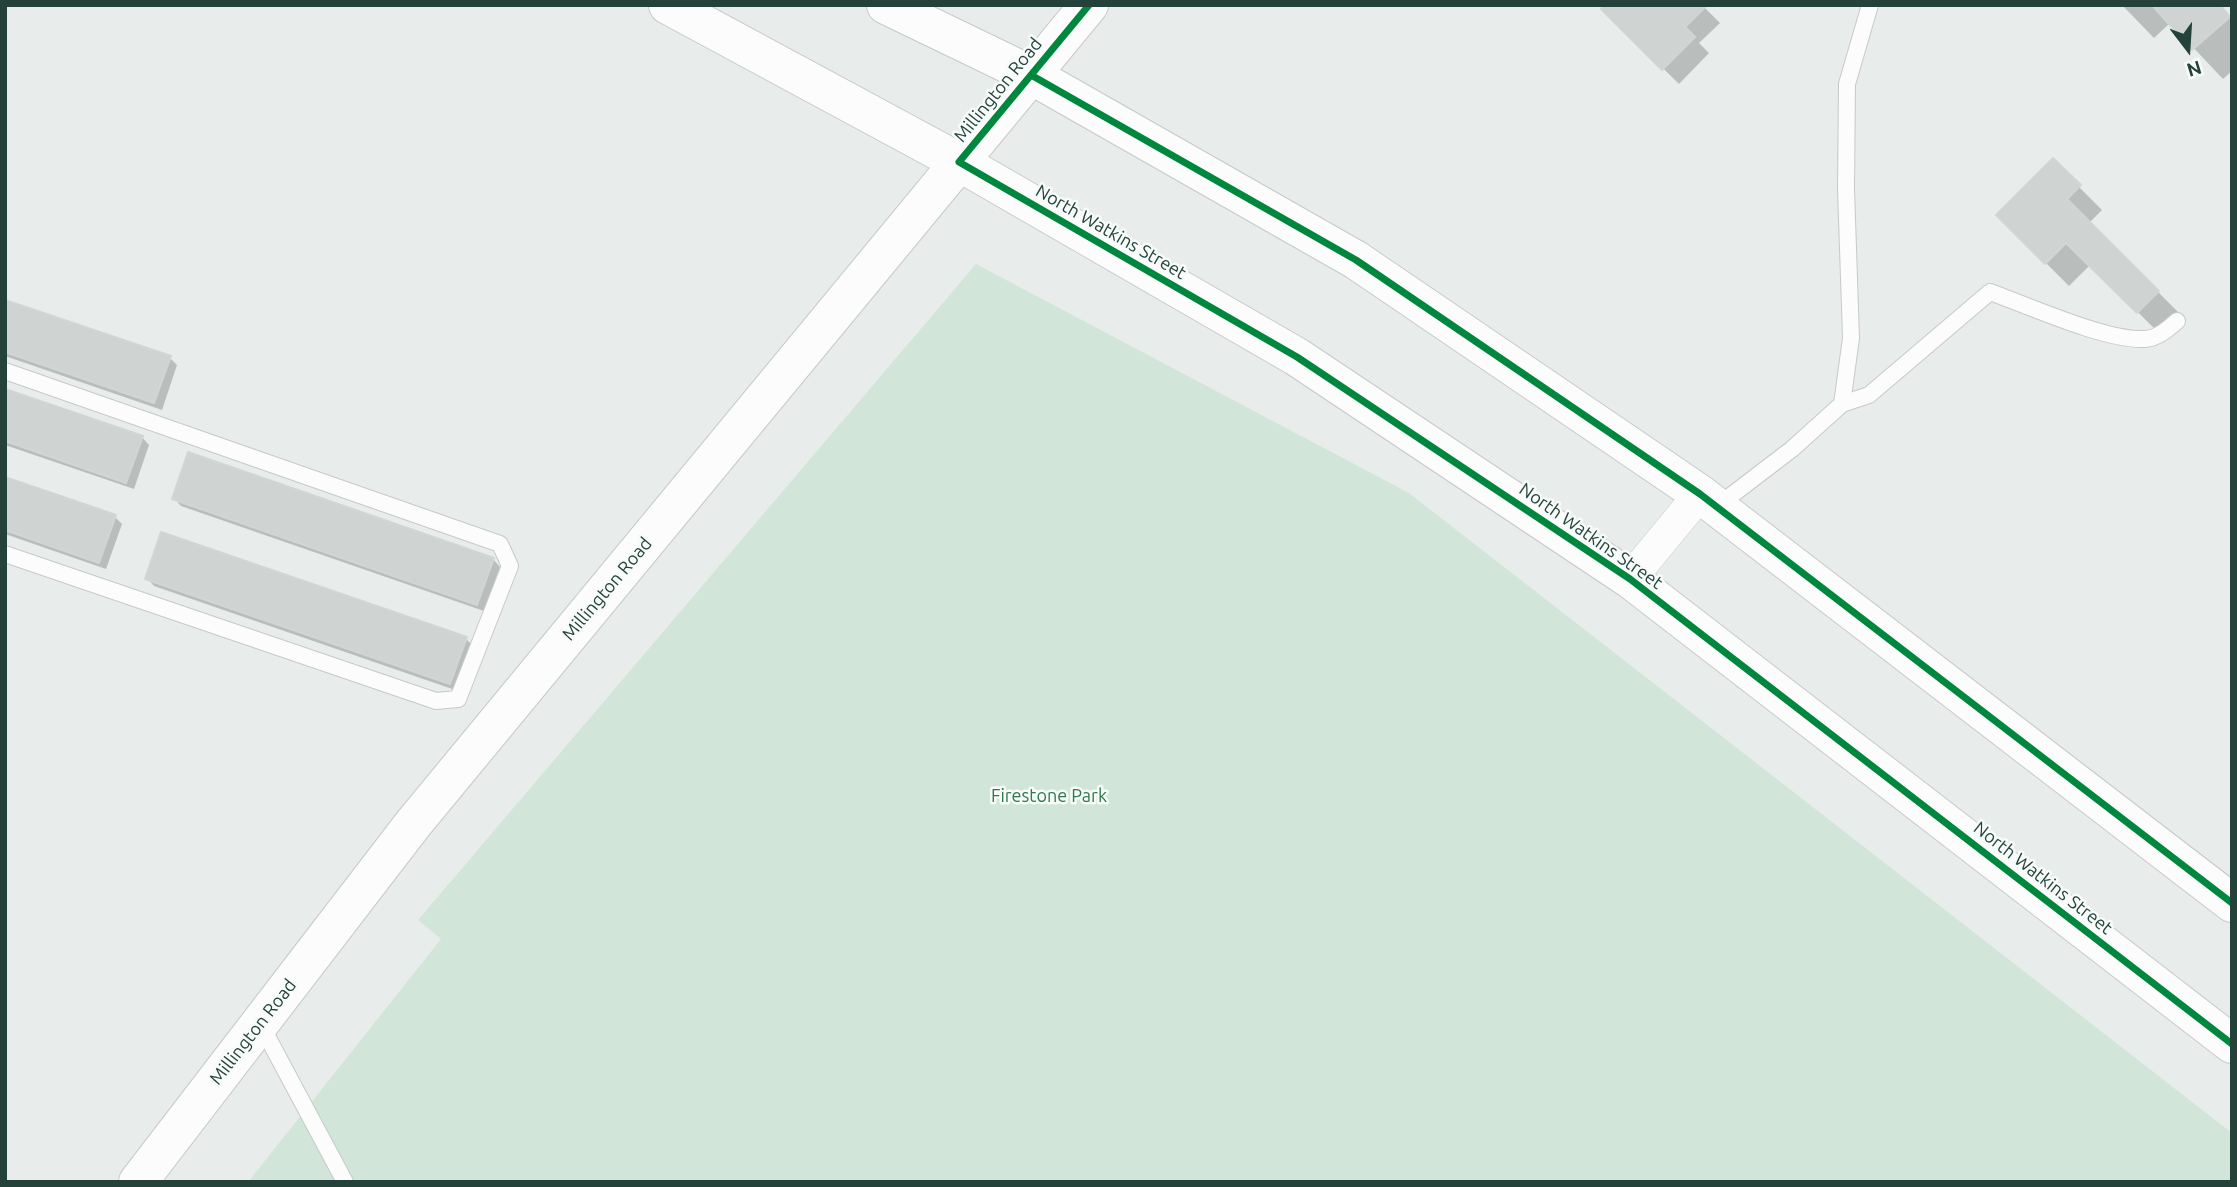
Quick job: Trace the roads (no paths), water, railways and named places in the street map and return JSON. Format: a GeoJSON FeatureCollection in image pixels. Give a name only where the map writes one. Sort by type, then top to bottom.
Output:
{"type":"FeatureCollection","features":[{"type":"Feature","properties":{"kind":"street","name":"North Watkins Street"},"geometry":{"type":"LineString","coordinates":[[668,5],[959,162],[1297,357],[1630,579],[2232,1044]]}},
{"type":"Feature","properties":{"kind":"street"},"geometry":{"type":"LineString","coordinates":[[886,5],[1031,75],[1356,260],[1708,501],[2232,903]]}},
{"type":"Feature","properties":{"kind":"street","name":"Millington Road"},"geometry":{"type":"LineString","coordinates":[[138,1182],[413,824],[1089,5]]}},
{"type":"Feature","properties":{"kind":"street"},"geometry":{"type":"LineString","coordinates":[[1630,579],[1708,501]]}},
{"type":"Feature","properties":{"kind":"lane"},"geometry":{"type":"LineString","coordinates":[[1842,404],[1851,338],[1846,189],[1847,84],[1870,5]]}},
{"type":"Feature","properties":{"kind":"lane"},"geometry":{"type":"LineString","coordinates":[[1708,501],[1792,449],[1842,404],[1868,395],[1990,292],[2116,336],[2146,339],[2163,333],[2177,321]]}},
{"type":"Feature","properties":{"kind":"lane"},"geometry":{"type":"LineString","coordinates":[[5,371],[500,544],[510,566],[458,699],[436,701],[5,554]]}},
{"type":"Feature","properties":{"kind":"lane"},"geometry":{"type":"LineString","coordinates":[[260,1023],[345,1182]]}},
{"type":"Feature","properties":{"kind":"park label","name":"Firestone Park"},"geometry":{"type":"Point","coordinates":[1049,796]}}]}
